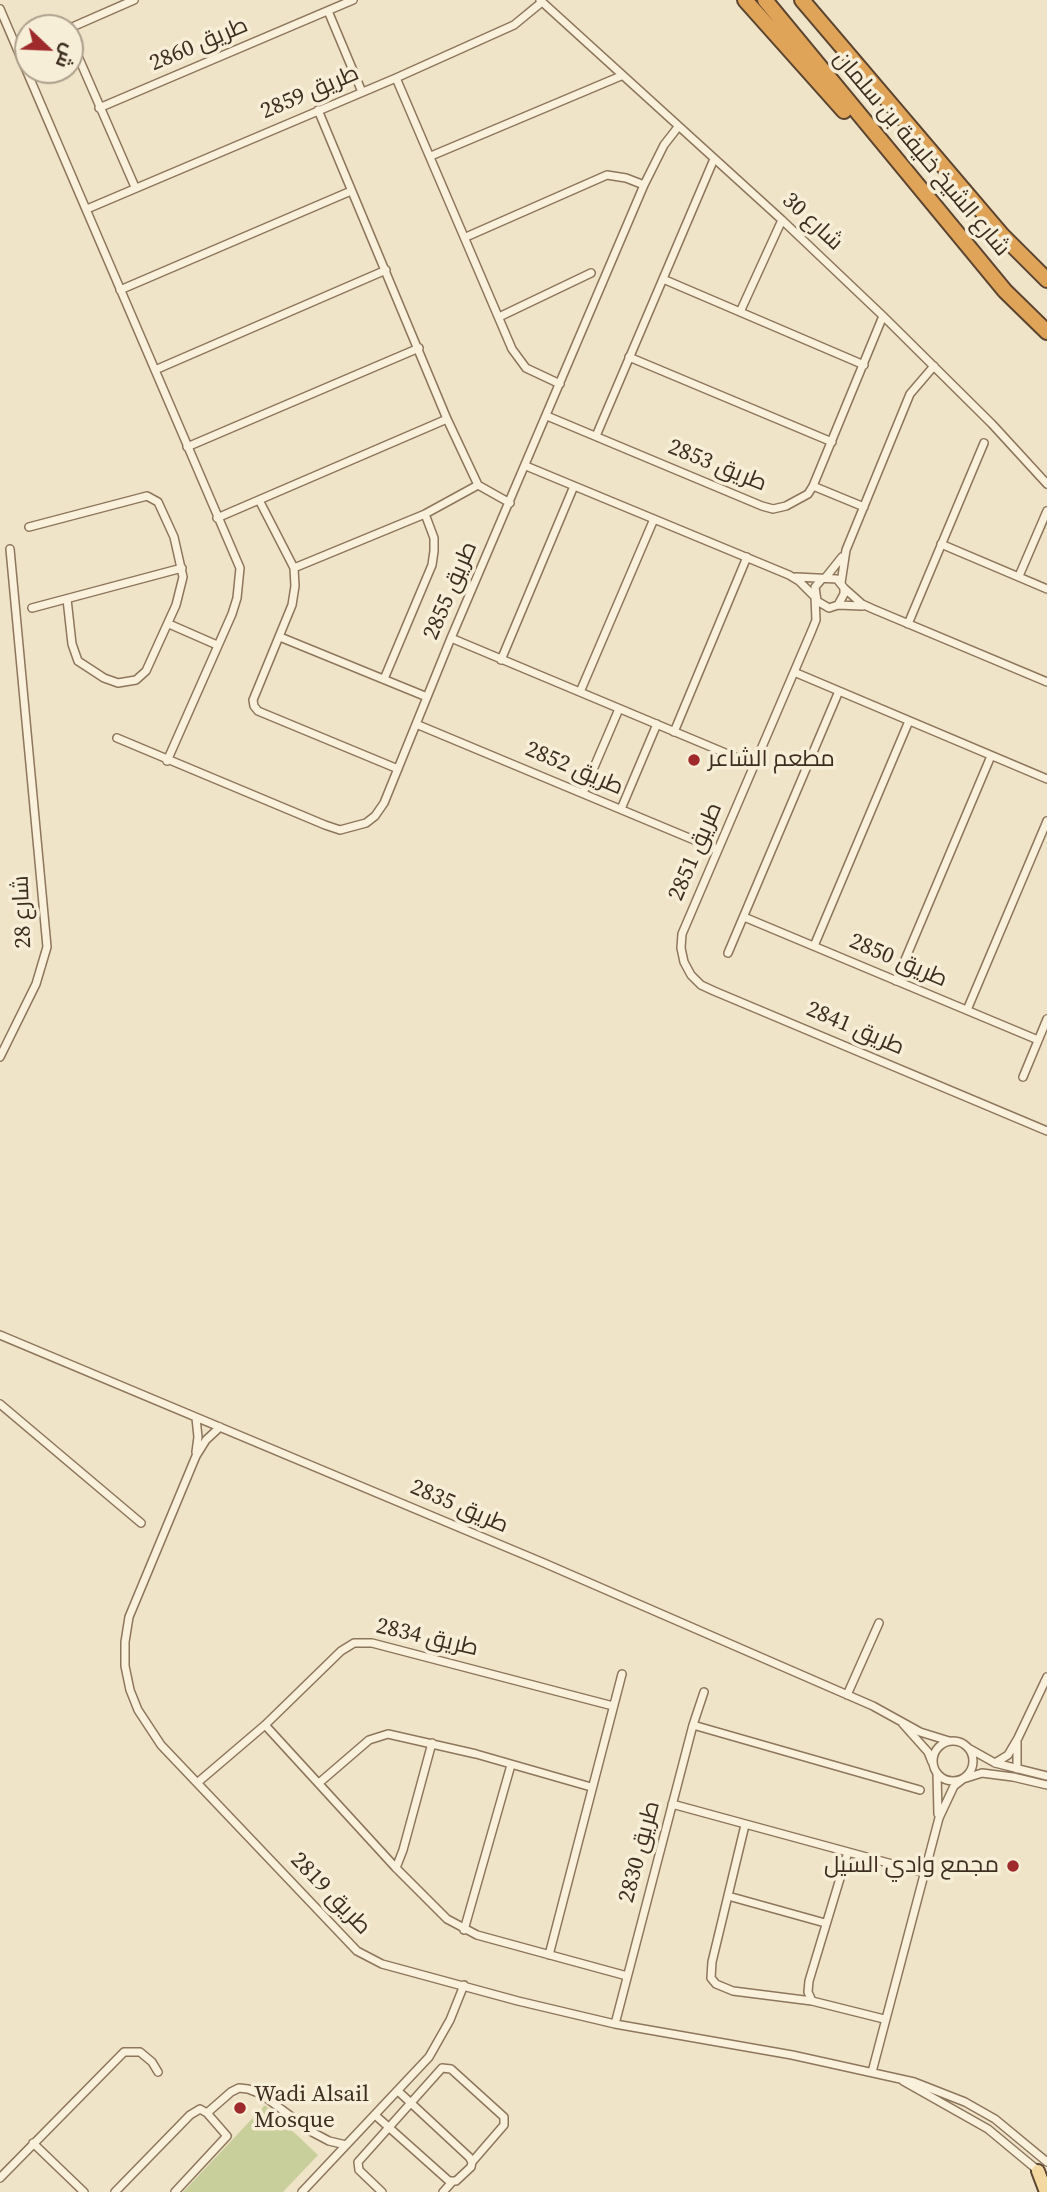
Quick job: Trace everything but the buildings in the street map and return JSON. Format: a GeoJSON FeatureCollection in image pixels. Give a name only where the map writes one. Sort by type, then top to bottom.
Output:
{"type":"FeatureCollection","features":[{"type":"Feature","properties":{"kind":"highway"},"geometry":{"type":"LineString","coordinates":[[745,0],[839,106],[877,138]]}},
{"type":"Feature","properties":{"kind":"highway","name":"شارع الشيخ خليفة بن سلمان"},"geometry":{"type":"LineString","coordinates":[[765,0],[1005,291],[1047,332]]}},
{"type":"Feature","properties":{"kind":"highway","name":"شارع الشيخ خليفة بن سلمان"},"geometry":{"type":"LineString","coordinates":[[802,0],[1003,234],[1047,280]]}},
{"type":"Feature","properties":{"kind":"main road"},"geometry":{"type":"LineString","coordinates":[[1044,2170],[1046,2192]]}},
{"type":"Feature","properties":{"kind":"street"},"geometry":{"type":"LineString","coordinates":[[84,22],[134,0]]}},
{"type":"Feature","properties":{"kind":"street","name":"طريق 2860"},"geometry":{"type":"LineString","coordinates":[[99,108],[354,0]]}},
{"type":"Feature","properties":{"kind":"street","name":"شارع 30"},"geometry":{"type":"LineString","coordinates":[[541,1],[782,220],[883,316],[1047,484]]}},
{"type":"Feature","properties":{"kind":"street","name":"طريق 2859"},"geometry":{"type":"LineString","coordinates":[[87,209],[514,25],[541,1]]}},
{"type":"Feature","properties":{"kind":"street"},"geometry":{"type":"LineString","coordinates":[[0,9],[14,42]]}},
{"type":"Feature","properties":{"kind":"street"},"geometry":{"type":"LineString","coordinates":[[328,11],[362,92]]}},
{"type":"Feature","properties":{"kind":"street"},"geometry":{"type":"LineString","coordinates":[[84,72],[135,187]]}},
{"type":"Feature","properties":{"kind":"street"},"geometry":{"type":"LineString","coordinates":[[431,156],[621,76]]}},
{"type":"Feature","properties":{"kind":"street"},"geometry":{"type":"LineString","coordinates":[[396,78],[518,359],[526,368],[559,384]]}},
{"type":"Feature","properties":{"kind":"street"},"geometry":{"type":"LineString","coordinates":[[32,84],[240,568],[237,598],[167,761]]}},
{"type":"Feature","properties":{"kind":"street"},"geometry":{"type":"LineString","coordinates":[[318,110],[447,419],[478,485],[510,503]]}},
{"type":"Feature","properties":{"kind":"street","name":"طريق 2855"},"geometry":{"type":"LineString","coordinates":[[117,738],[167,761],[340,830],[366,823],[374,816],[384,803],[451,638],[644,185],[664,145],[678,127]]}},
{"type":"Feature","properties":{"kind":"street"},"geometry":{"type":"LineString","coordinates":[[596,436],[714,159]]}},
{"type":"Feature","properties":{"kind":"street"},"geometry":{"type":"LineString","coordinates":[[466,237],[607,175],[616,175],[644,185]]}},
{"type":"Feature","properties":{"kind":"street"},"geometry":{"type":"LineString","coordinates":[[120,290],[351,191]]}},
{"type":"Feature","properties":{"kind":"street"},"geometry":{"type":"LineString","coordinates":[[740,312],[782,220]]}},
{"type":"Feature","properties":{"kind":"street"},"geometry":{"type":"LineString","coordinates":[[155,370],[386,270]]}},
{"type":"Feature","properties":{"kind":"street"},"geometry":{"type":"LineString","coordinates":[[499,317],[591,273]]}},
{"type":"Feature","properties":{"kind":"street"},"geometry":{"type":"LineString","coordinates":[[663,279],[864,365]]}},
{"type":"Feature","properties":{"kind":"street"},"geometry":{"type":"LineString","coordinates":[[864,507],[813,486],[883,316]]}},
{"type":"Feature","properties":{"kind":"street"},"geometry":{"type":"LineString","coordinates":[[187,447],[419,348]]}},
{"type":"Feature","properties":{"kind":"street"},"geometry":{"type":"LineString","coordinates":[[629,357],[832,442]]}},
{"type":"Feature","properties":{"kind":"street"},"geometry":{"type":"LineString","coordinates":[[815,597],[815,587],[846,550],[910,394],[934,366]]}},
{"type":"Feature","properties":{"kind":"street","name":"طريق 2853"},"geometry":{"type":"LineString","coordinates":[[547,416],[773,509],[786,506],[808,494],[813,486]]}},
{"type":"Feature","properties":{"kind":"street"},"geometry":{"type":"LineString","coordinates":[[217,518],[447,419]]}},
{"type":"Feature","properties":{"kind":"street"},"geometry":{"type":"LineString","coordinates":[[908,624],[985,443]]}},
{"type":"Feature","properties":{"kind":"street"},"geometry":{"type":"LineString","coordinates":[[526,466],[789,575],[807,588],[820,605],[862,606],[873,609]]}},
{"type":"Feature","properties":{"kind":"street"},"geometry":{"type":"LineString","coordinates":[[294,568],[425,514],[478,485]]}},
{"type":"Feature","properties":{"kind":"street"},"geometry":{"type":"LineString","coordinates":[[502,660],[574,486]]}},
{"type":"Feature","properties":{"kind":"street"},"geometry":{"type":"LineString","coordinates":[[29,527],[147,496],[158,502],[174,537],[182,568],[179,597],[146,671],[136,680],[118,683],[90,670],[78,661],[72,644],[67,599]]}},
{"type":"Feature","properties":{"kind":"street"},"geometry":{"type":"LineString","coordinates":[[259,500],[294,568],[292,605],[253,700],[254,706],[265,714],[398,769]]}},
{"type":"Feature","properties":{"kind":"street"},"geometry":{"type":"LineString","coordinates":[[1019,576],[1047,511]]}},
{"type":"Feature","properties":{"kind":"street"},"geometry":{"type":"LineString","coordinates":[[384,679],[432,565],[434,538],[425,514]]}},
{"type":"Feature","properties":{"kind":"street"},"geometry":{"type":"LineString","coordinates":[[580,692],[654,519]]}},
{"type":"Feature","properties":{"kind":"street"},"geometry":{"type":"LineString","coordinates":[[941,544],[1047,589]]}},
{"type":"Feature","properties":{"kind":"street","name":"شارع 28"},"geometry":{"type":"LineString","coordinates":[[0,1056],[36,984],[47,947],[10,549]]}},
{"type":"Feature","properties":{"kind":"street"},"geometry":{"type":"LineString","coordinates":[[835,606],[842,600],[846,550]]}},
{"type":"Feature","properties":{"kind":"street"},"geometry":{"type":"LineString","coordinates":[[674,732],[747,557]]}},
{"type":"Feature","properties":{"kind":"street"},"geometry":{"type":"LineString","coordinates":[[32,608],[182,568]]}},
{"type":"Feature","properties":{"kind":"street"},"geometry":{"type":"LineString","coordinates":[[789,575],[837,579],[862,604],[1047,682]]}},
{"type":"Feature","properties":{"kind":"street","name":"طريق 2851"},"geometry":{"type":"LineString","coordinates":[[682,934],[816,620],[815,597]]}},
{"type":"Feature","properties":{"kind":"street","name":"طريق 2851"},"geometry":{"type":"LineString","coordinates":[[812,630],[824,613],[835,606]]}},
{"type":"Feature","properties":{"kind":"street"},"geometry":{"type":"LineString","coordinates":[[169,624],[217,645]]}},
{"type":"Feature","properties":{"kind":"street"},"geometry":{"type":"LineString","coordinates":[[280,636],[427,697]]}},
{"type":"Feature","properties":{"kind":"street"},"geometry":{"type":"LineString","coordinates":[[451,638],[754,765]]}},
{"type":"Feature","properties":{"kind":"street"},"geometry":{"type":"LineString","coordinates":[[794,672],[1047,779]]}},
{"type":"Feature","properties":{"kind":"street"},"geometry":{"type":"LineString","coordinates":[[728,953],[839,691]]}},
{"type":"Feature","properties":{"kind":"street"},"geometry":{"type":"LineString","coordinates":[[583,793],[619,709]]}},
{"type":"Feature","properties":{"kind":"street"},"geometry":{"type":"LineString","coordinates":[[814,946],[909,721]]}},
{"type":"Feature","properties":{"kind":"street","name":"طريق 2852"},"geometry":{"type":"LineString","coordinates":[[416,724],[718,850]]}},
{"type":"Feature","properties":{"kind":"street"},"geometry":{"type":"LineString","coordinates":[[621,809],[657,724]]}},
{"type":"Feature","properties":{"kind":"street"},"geometry":{"type":"LineString","coordinates":[[896,981],[991,755]]}},
{"type":"Feature","properties":{"kind":"street"},"geometry":{"type":"LineString","coordinates":[[967,1010],[1047,821]]}},
{"type":"Feature","properties":{"kind":"street","name":"طريق 2850"},"geometry":{"type":"LineString","coordinates":[[744,917],[1038,1040]]}},
{"type":"Feature","properties":{"kind":"street","name":"طريق 2841"},"geometry":{"type":"LineString","coordinates":[[682,934],[682,955],[691,975],[701,985],[1047,1131]]}},
{"type":"Feature","properties":{"kind":"street"},"geometry":{"type":"LineString","coordinates":[[1023,1077],[1047,1019]]}},
{"type":"Feature","properties":{"kind":"street","name":"طريق 2835"},"geometry":{"type":"LineString","coordinates":[[0,1335],[544,1563],[847,1695],[920,1732],[949,1741]]}},
{"type":"Feature","properties":{"kind":"street"},"geometry":{"type":"LineString","coordinates":[[0,1404],[141,1524]]}},
{"type":"Feature","properties":{"kind":"street","name":"طريق 2819"},"geometry":{"type":"LineString","coordinates":[[196,1418],[196,1456]]}},
{"type":"Feature","properties":{"kind":"street","name":"طريق 2819"},"geometry":{"type":"LineString","coordinates":[[220,1427],[206,1440],[196,1456],[137,1592],[125,1642],[125,1666],[130,1690],[138,1710],[161,1745],[357,1951],[382,1964],[615,2024],[919,2083],[965,2102],[996,2119],[1044,2170]]}},
{"type":"Feature","properties":{"kind":"street"},"geometry":{"type":"LineString","coordinates":[[847,1695],[879,1623]]}},
{"type":"Feature","properties":{"kind":"street","name":"طريق 2834"},"geometry":{"type":"LineString","coordinates":[[197,1783],[265,1725],[341,1651],[354,1643],[363,1642],[613,1706]]}},
{"type":"Feature","properties":{"kind":"street"},"geometry":{"type":"LineString","coordinates":[[549,1955],[622,1674]]}},
{"type":"Feature","properties":{"kind":"street"},"geometry":{"type":"LineString","coordinates":[[995,1763],[1008,1755],[1047,1677]]}},
{"type":"Feature","properties":{"kind":"street","name":"طريق 2830"},"geometry":{"type":"LineString","coordinates":[[615,2024],[704,1692]]}},
{"type":"Feature","properties":{"kind":"street","name":"طريق 2835"},"geometry":{"type":"LineString","coordinates":[[901,1721],[928,1752],[935,1770]]}},
{"type":"Feature","properties":{"kind":"street"},"geometry":{"type":"LineString","coordinates":[[265,1725],[396,1868],[447,1919],[464,1930],[627,1976]]}},
{"type":"Feature","properties":{"kind":"street"},"geometry":{"type":"LineString","coordinates":[[693,1725],[920,1790]]}},
{"type":"Feature","properties":{"kind":"street"},"geometry":{"type":"LineString","coordinates":[[319,1783],[369,1740],[378,1736],[397,1735],[591,1787]]}},
{"type":"Feature","properties":{"kind":"street"},"geometry":{"type":"LineString","coordinates":[[1013,1777],[1017,1767],[1018,1738]]}},
{"type":"Feature","properties":{"kind":"street"},"geometry":{"type":"LineString","coordinates":[[939,1818],[936,1751],[949,1741],[961,1742],[995,1763],[1047,1776]]}},
{"type":"Feature","properties":{"kind":"street"},"geometry":{"type":"LineString","coordinates":[[396,1868],[432,1743]]}},
{"type":"Feature","properties":{"kind":"street"},"geometry":{"type":"LineString","coordinates":[[872,2072],[939,1818],[954,1786],[973,1765],[970,1749]]}},
{"type":"Feature","properties":{"kind":"street"},"geometry":{"type":"LineString","coordinates":[[464,1930],[511,1765]]}},
{"type":"Feature","properties":{"kind":"street"},"geometry":{"type":"LineString","coordinates":[[935,1770],[946,1780],[982,1773],[1047,1785]]}},
{"type":"Feature","properties":{"kind":"street"},"geometry":{"type":"LineString","coordinates":[[672,1804],[925,1873]]}},
{"type":"Feature","properties":{"kind":"street"},"geometry":{"type":"LineString","coordinates":[[745,1825],[710,1970],[711,1978],[716,1984],[733,1990],[812,2001],[884,2019]]}},
{"type":"Feature","properties":{"kind":"street"},"geometry":{"type":"LineString","coordinates":[[812,2001],[808,1992],[809,1981],[848,1852]]}},
{"type":"Feature","properties":{"kind":"street"},"geometry":{"type":"LineString","coordinates":[[728,1896],[825,1923]]}},
{"type":"Feature","properties":{"kind":"street"},"geometry":{"type":"LineString","coordinates":[[302,2192],[429,2057],[450,2020],[464,1985]]}},
{"type":"Feature","properties":{"kind":"street"},"geometry":{"type":"LineString","coordinates":[[0,2178],[124,2052],[139,2052],[152,2062],[158,2071]]}},
{"type":"Feature","properties":{"kind":"street"},"geometry":{"type":"LineString","coordinates":[[382,2192],[359,2170],[358,2162],[442,2068],[446,2067],[504,2117],[504,2125],[472,2162],[471,2167],[443,2192]]}},
{"type":"Feature","properties":{"kind":"street","name":"طريق 2819"},"geometry":{"type":"LineString","coordinates":[[903,2080],[988,2129],[1044,2170]]}},
{"type":"Feature","properties":{"kind":"street"},"geometry":{"type":"LineString","coordinates":[[207,2113],[231,2092],[239,2088],[248,2089],[261,2094],[312,2132],[329,2141],[346,2145]]}},
{"type":"Feature","properties":{"kind":"street"},"geometry":{"type":"LineString","coordinates":[[398,2091],[472,2162]]}},
{"type":"Feature","properties":{"kind":"street"},"geometry":{"type":"LineString","coordinates":[[962,2114],[965,2102]]}},
{"type":"Feature","properties":{"kind":"street"},"geometry":{"type":"LineString","coordinates":[[116,2192],[190,2115],[200,2109],[228,2136],[175,2192]]}},
{"type":"Feature","properties":{"kind":"street"},"geometry":{"type":"LineString","coordinates":[[375,2115],[452,2182]]}},
{"type":"Feature","properties":{"kind":"street"},"geometry":{"type":"LineString","coordinates":[[988,2129],[996,2119]]}},
{"type":"Feature","properties":{"kind":"street"},"geometry":{"type":"LineString","coordinates":[[33,2143],[85,2192]]}},
{"type":"Feature","properties":{"kind":"green space"},"geometry":{"type":"Polygon","coordinates":[[[265,2105],[318,2155],[283,2192],[183,2192],[265,2105]]]}},
{"type":"Feature","properties":{"kind":"place","name":"مطعم الشاعر"},"geometry":{"type":"Point","coordinates":[694,760]}},
{"type":"Feature","properties":{"kind":"place","name":"مجمع وادي السيل"},"geometry":{"type":"Point","coordinates":[1013,1866]}},
{"type":"Feature","properties":{"kind":"place","name":"Wadi Alsail Mosque"},"geometry":{"type":"Point","coordinates":[240,2108]}}]}
